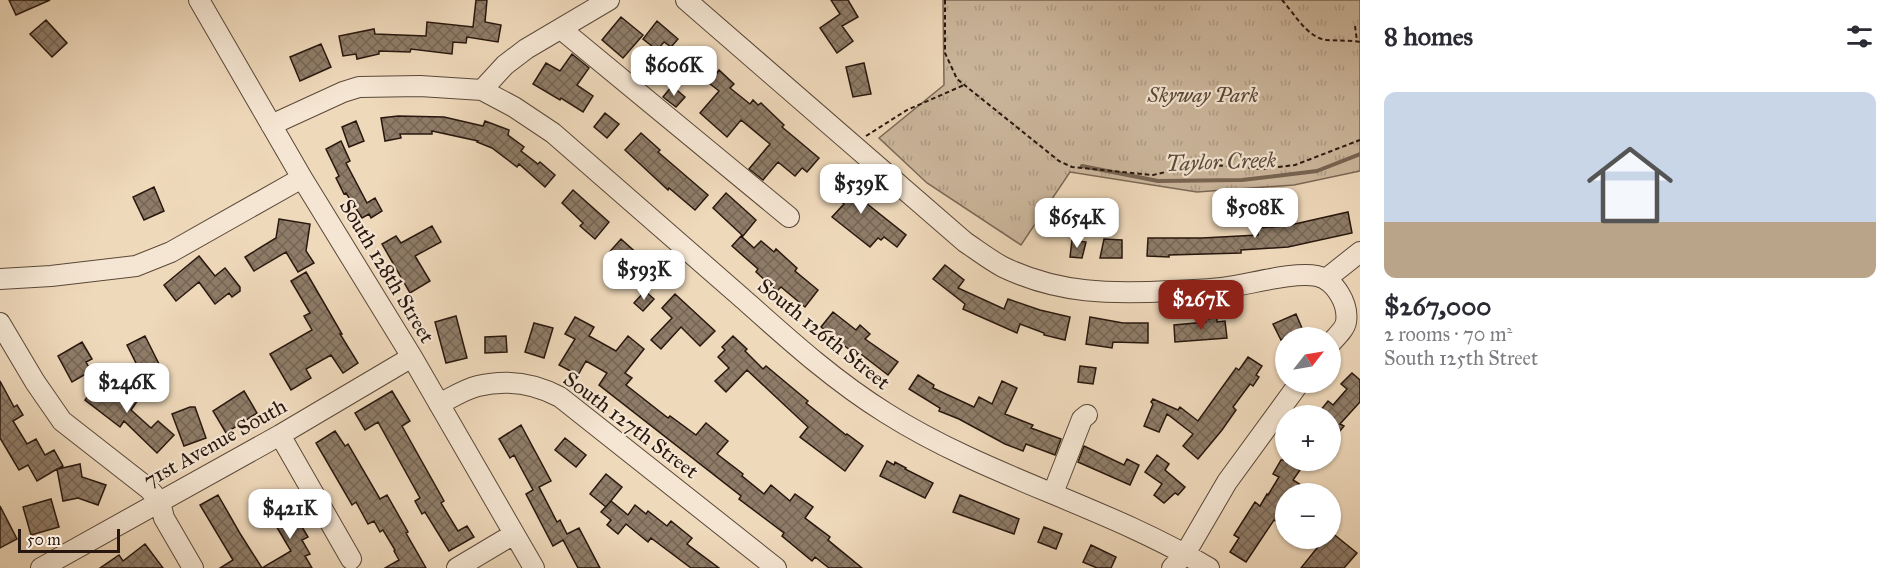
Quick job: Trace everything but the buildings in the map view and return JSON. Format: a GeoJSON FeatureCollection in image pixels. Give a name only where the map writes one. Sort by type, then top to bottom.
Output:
{"type":"FeatureCollection","features":[{"type":"Feature","properties":{"kind":"street","name":"South 128th Street"},"geometry":{"type":"LineString","coordinates":[[199,0],[302,178],[412,357],[534,568]]}},
{"type":"Feature","properties":{"kind":"street"},"geometry":{"type":"LineString","coordinates":[[271,125],[359,87],[420,86],[482,90],[526,49],[609,0]]}},
{"type":"Feature","properties":{"kind":"street"},"geometry":{"type":"LineString","coordinates":[[686,0],[965,242],[1002,266],[1038,280],[1080,291],[1120,294],[1222,288],[1303,275],[1317,276],[1326,279],[1342,299],[1353,325],[1341,335]]}},
{"type":"Feature","properties":{"kind":"street"},"geometry":{"type":"LineString","coordinates":[[561,29],[789,218]]}},
{"type":"Feature","properties":{"kind":"street","name":"South 126th Street"},"geometry":{"type":"LineString","coordinates":[[482,90],[514,107],[553,133],[837,380],[884,412],[967,458],[1053,493],[1178,561],[1209,568]]}},
{"type":"Feature","properties":{"kind":"street"},"geometry":{"type":"LineString","coordinates":[[0,279],[51,276],[136,266],[171,252],[302,178]]}},
{"type":"Feature","properties":{"kind":"street"},"geometry":{"type":"LineString","coordinates":[[1326,279],[1360,252]]}},
{"type":"Feature","properties":{"kind":"street"},"geometry":{"type":"LineString","coordinates":[[0,323],[35,382],[62,421],[149,489],[160,502],[164,518],[194,568]]}},
{"type":"Feature","properties":{"kind":"street","name":"71st Avenue South"},"geometry":{"type":"LineString","coordinates":[[41,568],[280,435],[412,357]]}},
{"type":"Feature","properties":{"kind":"street","name":"South 127th Street"},"geometry":{"type":"LineString","coordinates":[[439,404],[476,386],[505,382],[532,384],[546,389],[560,397],[776,568]]}},
{"type":"Feature","properties":{"kind":"street"},"geometry":{"type":"LineString","coordinates":[[1178,561],[1227,482],[1292,393]]}},
{"type":"Feature","properties":{"kind":"street"},"geometry":{"type":"LineString","coordinates":[[1053,493],[1082,419],[1087,415]]}},
{"type":"Feature","properties":{"kind":"street"},"geometry":{"type":"LineString","coordinates":[[280,435],[351,559]]}},
{"type":"Feature","properties":{"kind":"street"},"geometry":{"type":"LineString","coordinates":[[457,568],[514,534]]}},
{"type":"Feature","properties":{"kind":"path"},"geometry":{"type":"LineString","coordinates":[[945,0],[945,53],[957,79],[1059,161],[1072,167],[1153,175],[1199,164],[1263,169],[1295,165],[1360,140]]}},
{"type":"Feature","properties":{"kind":"path"},"geometry":{"type":"LineString","coordinates":[[1282,0],[1308,31],[1317,38],[1359,42],[1355,26]]}},
{"type":"Feature","properties":{"kind":"path"},"geometry":{"type":"LineString","coordinates":[[852,144],[907,110],[964,85]]}},
{"type":"Feature","properties":{"kind":"green space","name":"Skyway Park"},"geometry":{"type":"Polygon","coordinates":[[[943,0],[1360,0],[1360,171],[1294,185],[1197,192],[1070,172],[1021,245],[927,183],[879,138],[944,85],[943,0]]]}},
{"type":"Feature","properties":{"kind":"waterway","name":"Taylor Creek"},"geometry":{"type":"LineString","coordinates":[[1082,166],[1158,181],[1242,180],[1317,171],[1360,154]]}}]}
